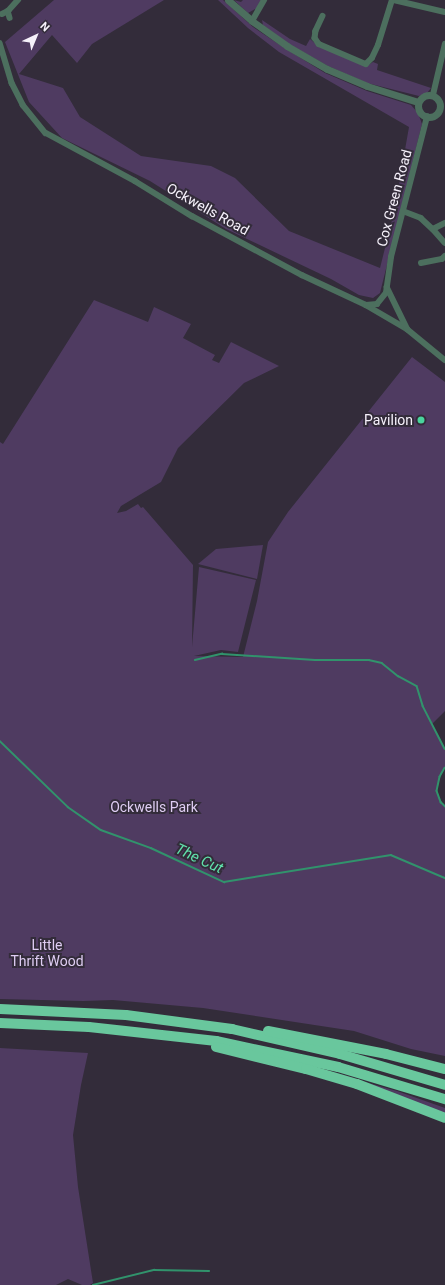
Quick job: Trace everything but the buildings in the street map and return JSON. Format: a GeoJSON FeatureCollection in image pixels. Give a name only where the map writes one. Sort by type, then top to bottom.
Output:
{"type":"FeatureCollection","features":[{"type":"Feature","properties":{"kind":"highway"},"geometry":{"type":"LineString","coordinates":[[0,1009],[126,1015],[232,1029],[275,1032],[386,1054],[445,1069]]}},
{"type":"Feature","properties":{"kind":"highway"},"geometry":{"type":"LineString","coordinates":[[0,1023],[89,1027],[216,1041],[314,1061],[387,1080],[445,1099]]}},
{"type":"Feature","properties":{"kind":"highway"},"geometry":{"type":"LineString","coordinates":[[232,1029],[340,1054],[445,1085]]}},
{"type":"Feature","properties":{"kind":"highway"},"geometry":{"type":"LineString","coordinates":[[168,1035],[337,1078],[402,1100],[445,1118]]}},
{"type":"Feature","properties":{"kind":"street"},"geometry":{"type":"LineString","coordinates":[[2,14],[8,12],[18,0]]}},
{"type":"Feature","properties":{"kind":"street"},"geometry":{"type":"LineString","coordinates":[[228,0],[287,46],[327,69],[367,86],[418,102]]}},
{"type":"Feature","properties":{"kind":"street"},"geometry":{"type":"LineString","coordinates":[[252,20],[264,0]]}},
{"type":"Feature","properties":{"kind":"street"},"geometry":{"type":"LineString","coordinates":[[323,16],[316,31],[316,38],[319,44],[366,64],[372,58],[378,45],[393,0],[445,12]]}},
{"type":"Feature","properties":{"kind":"street"},"geometry":{"type":"LineString","coordinates":[[8,12],[10,18]]}},
{"type":"Feature","properties":{"kind":"street","name":"Ockwells Road"},"geometry":{"type":"LineString","coordinates":[[0,43],[12,83],[23,105],[46,133],[135,181],[192,216],[302,275],[366,305],[407,329],[445,360]]}},
{"type":"Feature","properties":{"kind":"street"},"geometry":{"type":"LineString","coordinates":[[433,95],[445,44]]}},
{"type":"Feature","properties":{"kind":"street"},"geometry":{"type":"LineString","coordinates":[[426,95],[433,95],[440,102],[442,110],[427,117],[418,110],[418,102],[426,95]]}},
{"type":"Feature","properties":{"kind":"street","name":"Cox Green Road"},"geometry":{"type":"LineString","coordinates":[[366,305],[377,304],[386,293],[391,257],[427,117]]}},
{"type":"Feature","properties":{"kind":"street"},"geometry":{"type":"LineString","coordinates":[[403,211],[421,218],[445,243]]}},
{"type":"Feature","properties":{"kind":"street"},"geometry":{"type":"LineString","coordinates":[[433,229],[445,223]]}},
{"type":"Feature","properties":{"kind":"street"},"geometry":{"type":"LineString","coordinates":[[421,263],[442,259],[445,256]]}},
{"type":"Feature","properties":{"kind":"street"},"geometry":{"type":"LineString","coordinates":[[387,287],[407,329]]}},
{"type":"Feature","properties":{"kind":"green space"},"geometry":{"type":"Polygon","coordinates":[[[54,0],[164,0],[92,44],[77,63],[52,35],[19,74],[63,88],[80,117],[141,156],[211,166],[235,178],[289,231],[380,268],[394,212],[409,127],[279,52],[248,28],[218,0],[223,0],[253,27],[325,73],[367,91],[411,105],[418,113],[422,124],[380,293],[373,298],[359,295],[331,279],[226,229],[150,181],[62,138],[29,102],[5,42],[54,0]]]}},
{"type":"Feature","properties":{"kind":"green space"},"geometry":{"type":"Polygon","coordinates":[[[234,0],[241,2],[243,0],[262,0],[257,8],[248,13],[234,0]]]}},
{"type":"Feature","properties":{"kind":"green space"},"geometry":{"type":"Polygon","coordinates":[[[262,20],[290,39],[306,46],[310,39],[316,44],[343,57],[367,66],[373,62],[378,64],[377,70],[431,88],[427,93],[419,96],[367,83],[328,66],[289,44],[263,25],[262,20]]]}},
{"type":"Feature","properties":{"kind":"green space","name":"Ockwells Park"},"geometry":{"type":"Polygon","coordinates":[[[94,300],[148,322],[154,307],[191,324],[183,338],[215,355],[212,360],[219,363],[231,342],[279,366],[244,383],[178,448],[161,482],[121,506],[117,513],[126,511],[138,504],[141,508],[143,507],[193,565],[192,647],[199,567],[256,580],[238,652],[221,650],[194,656],[243,657],[257,601],[268,542],[288,512],[412,357],[445,382],[445,711],[432,724],[445,749],[445,768],[440,777],[437,791],[441,802],[445,806],[445,1056],[411,1049],[354,1031],[203,1008],[113,1000],[83,1001],[0,999],[0,442],[3,444],[94,300]]]}},
{"type":"Feature","properties":{"kind":"green space"},"geometry":{"type":"Polygon","coordinates":[[[263,545],[257,579],[198,564],[216,549],[263,545]]]}},
{"type":"Feature","properties":{"kind":"green space"},"geometry":{"type":"Polygon","coordinates":[[[0,1048],[88,1053],[73,1135],[78,1187],[93,1283],[90,1285],[82,1285],[68,1279],[56,1285],[0,1285],[0,1048]]]}},
{"type":"Feature","properties":{"kind":"green space"},"geometry":{"type":"Polygon","coordinates":[[[350,1078],[397,1091],[445,1108],[445,1115],[350,1078]]]}},
{"type":"Feature","properties":{"kind":"waterway"},"geometry":{"type":"LineString","coordinates":[[195,660],[222,654],[315,660],[369,660],[382,663],[398,676],[417,686],[423,706],[445,749]]}},
{"type":"Feature","properties":{"kind":"waterway","name":"The Cut"},"geometry":{"type":"LineString","coordinates":[[0,741],[68,807],[101,830],[151,848],[224,882],[391,855],[445,878]]}},
{"type":"Feature","properties":{"kind":"waterway"},"geometry":{"type":"LineString","coordinates":[[445,768],[440,777],[437,791],[441,802],[445,806]]}},
{"type":"Feature","properties":{"kind":"waterway"},"geometry":{"type":"LineString","coordinates":[[93,1285],[154,1270],[209,1271]]}},
{"type":"Feature","properties":{"kind":"place","name":"Pavilion"},"geometry":{"type":"Point","coordinates":[421,420]}},
{"type":"Feature","properties":{"kind":"park label","name":"Little Thrift Wood"},"geometry":{"type":"Point","coordinates":[47,954]}}]}
